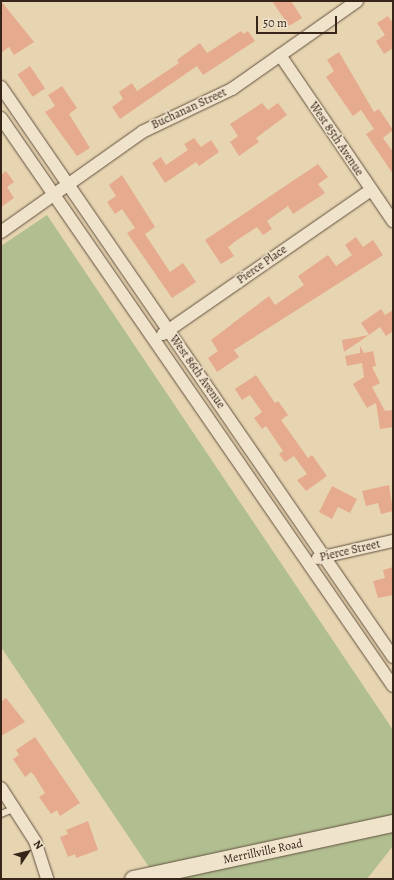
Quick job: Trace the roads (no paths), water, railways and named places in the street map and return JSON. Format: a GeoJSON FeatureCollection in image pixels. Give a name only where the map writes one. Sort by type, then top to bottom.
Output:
{"type":"FeatureCollection","features":[{"type":"Feature","properties":{"kind":"street","name":"Buchanan Street"},"geometry":{"type":"LineString","coordinates":[[1,232],[67,183],[142,132],[232,89],[280,55],[340,6],[357,1]]}},
{"type":"Feature","properties":{"kind":"street","name":"West 85th Avenue"},"geometry":{"type":"LineString","coordinates":[[280,55],[370,190],[393,221]]}},
{"type":"Feature","properties":{"kind":"street","name":"West 86th Avenue"},"geometry":{"type":"LineString","coordinates":[[1,87],[393,657]]}},
{"type":"Feature","properties":{"kind":"street","name":"West 86th Avenue"},"geometry":{"type":"LineString","coordinates":[[1,118],[393,686]]}},
{"type":"Feature","properties":{"kind":"street","name":"Pierce Place"},"geometry":{"type":"LineString","coordinates":[[154,340],[370,190]]}},
{"type":"Feature","properties":{"kind":"street","name":"Pierce Street"},"geometry":{"type":"LineString","coordinates":[[307,560],[393,541]]}},
{"type":"Feature","properties":{"kind":"street"},"geometry":{"type":"LineString","coordinates":[[1,788],[35,841],[47,879]]}},
{"type":"Feature","properties":{"kind":"street","name":"Merrillville Road"},"geometry":{"type":"LineString","coordinates":[[133,879],[393,823]]}},
{"type":"Feature","properties":{"kind":"lane"},"geometry":{"type":"LineString","coordinates":[[1,814],[15,808]]}}]}
